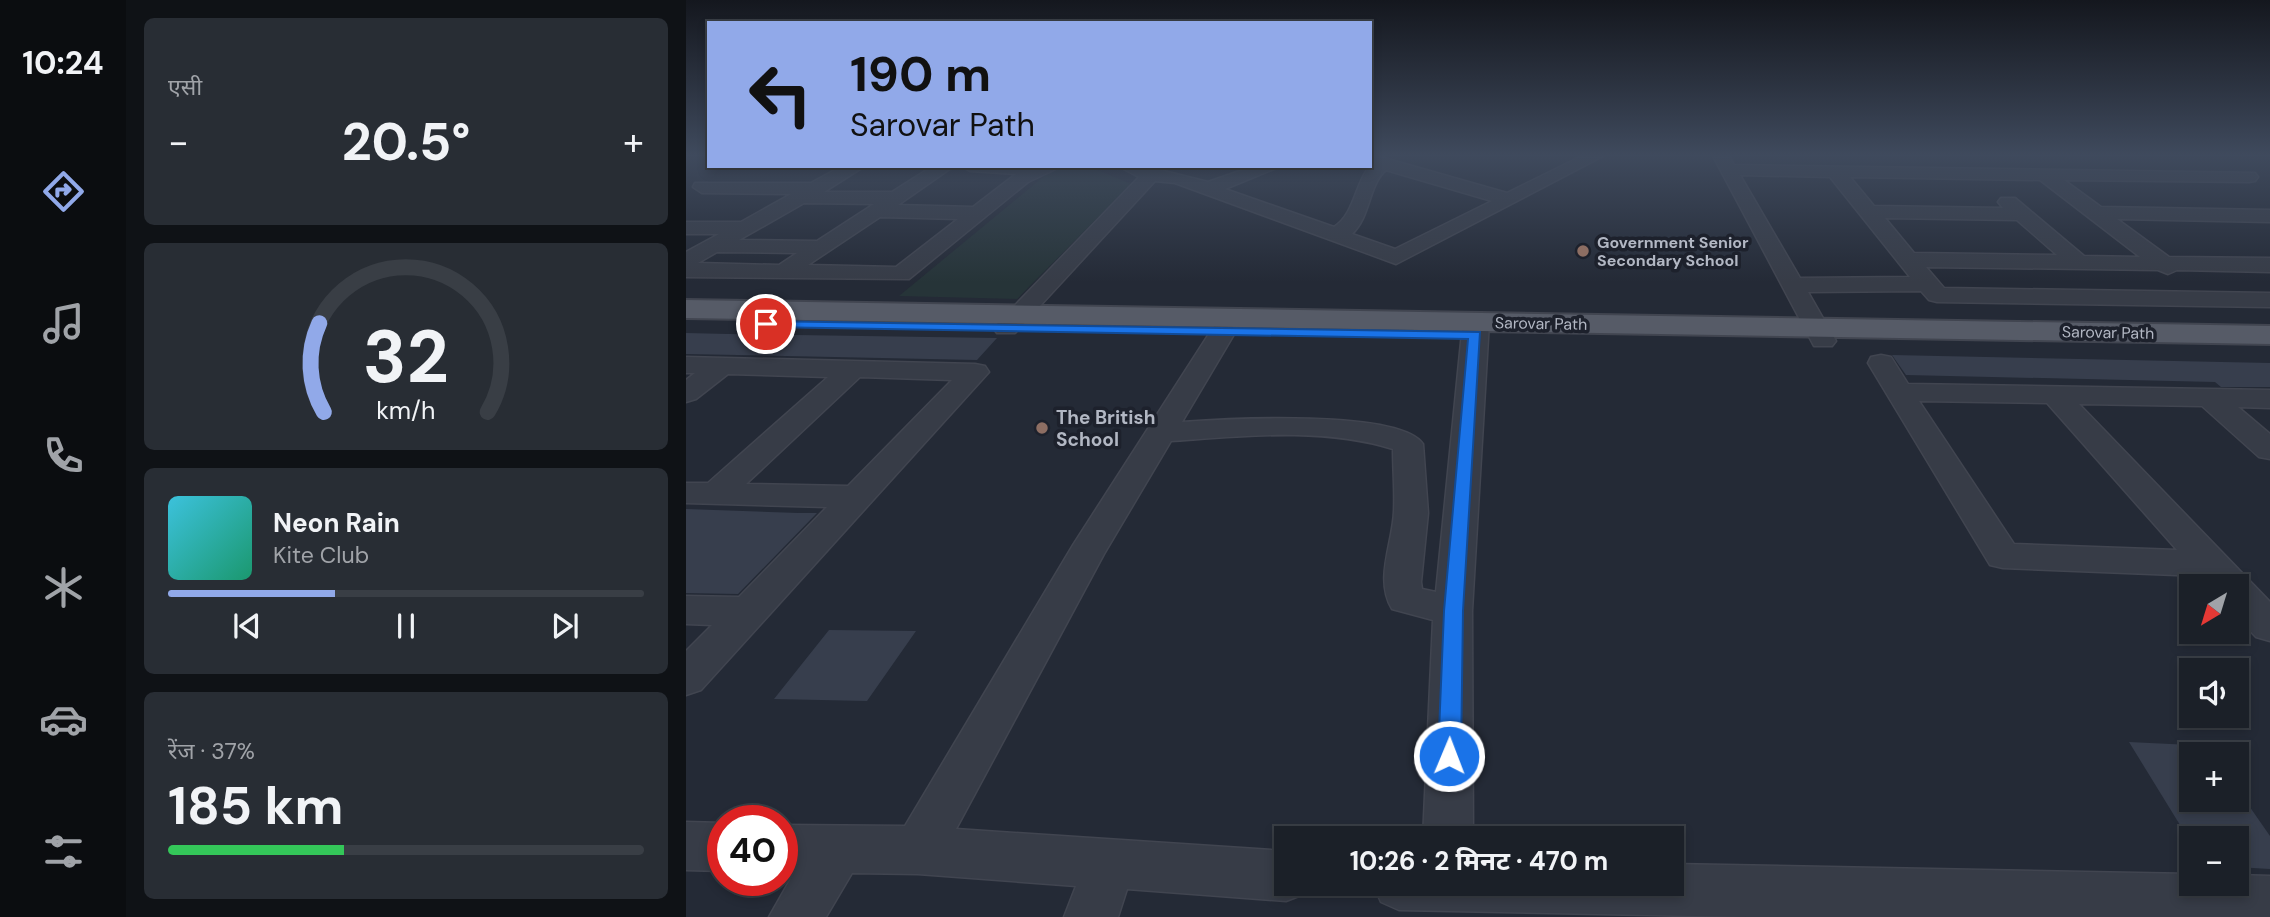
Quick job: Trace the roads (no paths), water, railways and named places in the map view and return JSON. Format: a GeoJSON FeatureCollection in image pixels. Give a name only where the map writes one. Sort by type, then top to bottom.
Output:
{"type":"FeatureCollection","features":[{"type":"Feature","properties":{"kind":"main road","name":"Sarovar Path"},"geometry":{"type":"LineString","coordinates":[[686,309],[1223,331],[1476,329]]}},
{"type":"Feature","properties":{"kind":"main road","name":"Sarovar Path"},"geometry":{"type":"LineString","coordinates":[[686,322],[1012,321],[1820,334],[2270,335]]}},
{"type":"Feature","properties":{"kind":"main road","name":"Sarovar Path"},"geometry":{"type":"LineString","coordinates":[[1820,334],[2270,348]]}},
{"type":"Feature","properties":{"kind":"street"},"geometry":{"type":"LineString","coordinates":[[686,261],[801,197]]}},
{"type":"Feature","properties":{"kind":"street"},"geometry":{"type":"LineString","coordinates":[[875,197],[896,198]]}},
{"type":"Feature","properties":{"kind":"street"},"geometry":{"type":"LineString","coordinates":[[686,270],[901,274],[998,197]]}},
{"type":"Feature","properties":{"kind":"street"},"geometry":{"type":"LineString","coordinates":[[1012,321],[1130,197]]}},
{"type":"Feature","properties":{"kind":"street"},"geometry":{"type":"LineString","coordinates":[[1229,197],[1396,257],[1513,197]]}},
{"type":"Feature","properties":{"kind":"street"},"geometry":{"type":"LineString","coordinates":[[1336,235],[1346,231],[1357,217],[1363,197]]}},
{"type":"Feature","properties":{"kind":"street"},"geometry":{"type":"LineString","coordinates":[[1497,197],[1507,200]]}},
{"type":"Feature","properties":{"kind":"street"},"geometry":{"type":"LineString","coordinates":[[1743,197],[1820,334]]}},
{"type":"Feature","properties":{"kind":"street"},"geometry":{"type":"LineString","coordinates":[[1856,197],[1937,295],[2270,300]]}},
{"type":"Feature","properties":{"kind":"street"},"geometry":{"type":"LineString","coordinates":[[2003,197],[2079,262]]}},
{"type":"Feature","properties":{"kind":"street"},"geometry":{"type":"LineString","coordinates":[[2075,197],[2211,299]]}},
{"type":"Feature","properties":{"kind":"street"},"geometry":{"type":"LineString","coordinates":[[783,272],[896,198]]}},
{"type":"Feature","properties":{"kind":"street"},"geometry":{"type":"LineString","coordinates":[[876,211],[978,213]]}},
{"type":"Feature","properties":{"kind":"street"},"geometry":{"type":"LineString","coordinates":[[1869,212],[2023,214]]}},
{"type":"Feature","properties":{"kind":"street"},"geometry":{"type":"LineString","coordinates":[[2097,213],[2270,216]]}},
{"type":"Feature","properties":{"kind":"street"},"geometry":{"type":"LineString","coordinates":[[686,228],[745,229]]}},
{"type":"Feature","properties":{"kind":"street"},"geometry":{"type":"LineString","coordinates":[[714,246],[820,247]]}},
{"type":"Feature","properties":{"kind":"street"},"geometry":{"type":"LineString","coordinates":[[1908,260],[2270,265]]}},
{"type":"Feature","properties":{"kind":"street"},"geometry":{"type":"LineString","coordinates":[[1792,285],[1930,284]]}},
{"type":"Feature","properties":{"kind":"street"},"geometry":{"type":"LineString","coordinates":[[1438,826],[1476,329]]}},
{"type":"Feature","properties":{"kind":"street"},"geometry":{"type":"LineString","coordinates":[[918,850],[1086,554],[1223,331]]}},
{"type":"Feature","properties":{"kind":"street"},"geometry":{"type":"LineString","coordinates":[[686,365],[975,372],[686,678]]}},
{"type":"Feature","properties":{"kind":"street"},"geometry":{"type":"LineString","coordinates":[[686,393],[723,366]]}},
{"type":"Feature","properties":{"kind":"street"},"geometry":{"type":"LineString","coordinates":[[701,494],[853,369]]}},
{"type":"Feature","properties":{"kind":"street"},"geometry":{"type":"LineString","coordinates":[[2209,574],[2003,556],[1890,377],[2055,395],[2270,399]]}},
{"type":"Feature","properties":{"kind":"street"},"geometry":{"type":"LineString","coordinates":[[2055,395],[2219,574]]}},
{"type":"Feature","properties":{"kind":"street"},"geometry":{"type":"LineString","coordinates":[[2210,398],[2270,450]]}},
{"type":"Feature","properties":{"kind":"street"},"geometry":{"type":"LineString","coordinates":[[1162,432],[1244,428],[1353,431],[1385,434],[1408,444],[1411,513],[1402,582],[1405,599],[1453,611]]}},
{"type":"Feature","properties":{"kind":"street"},"geometry":{"type":"LineString","coordinates":[[701,494],[859,497]]}},
{"type":"Feature","properties":{"kind":"street"},"geometry":{"type":"LineString","coordinates":[[2249,605],[2270,626]]}},
{"type":"Feature","properties":{"kind":"street"},"geometry":{"type":"LineString","coordinates":[[686,610],[749,611]]}},
{"type":"Feature","properties":{"kind":"street"},"geometry":{"type":"LineString","coordinates":[[686,846],[707,847]]}},
{"type":"Feature","properties":{"kind":"street"},"geometry":{"type":"LineString","coordinates":[[798,849],[918,850],[1274,875]]}},
{"type":"Feature","properties":{"kind":"street"},"geometry":{"type":"LineString","coordinates":[[796,917],[837,850]]}},
{"type":"Feature","properties":{"kind":"street"},"geometry":{"type":"LineString","coordinates":[[1091,917],[1110,864]]}},
{"type":"Feature","properties":{"kind":"street"},"geometry":{"type":"LineString","coordinates":[[1684,885],[2179,909],[2270,902]]}},
{"type":"Feature","properties":{"kind":"place","name":"Government Senior Secondary School"},"geometry":{"type":"Point","coordinates":[1583,251]}},
{"type":"Feature","properties":{"kind":"place","name":"The British School"},"geometry":{"type":"Point","coordinates":[1042,428]}}]}
